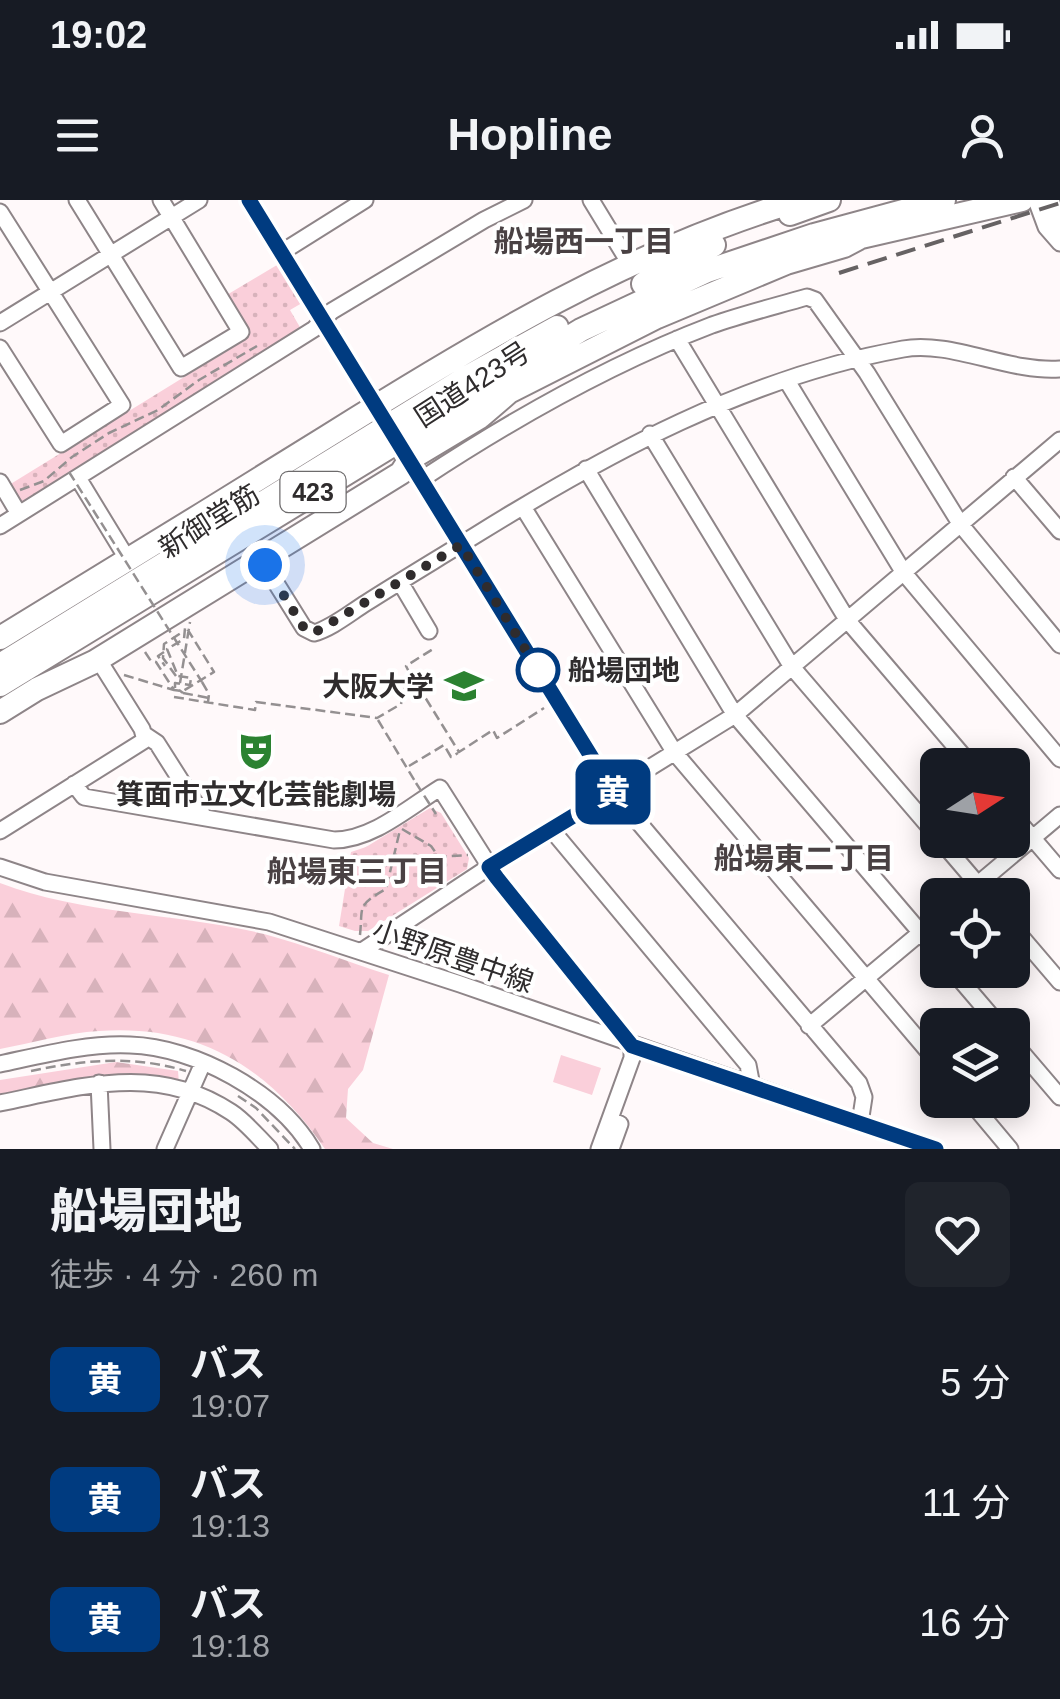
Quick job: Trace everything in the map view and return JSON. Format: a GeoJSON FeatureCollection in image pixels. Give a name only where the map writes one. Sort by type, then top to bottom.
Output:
{"type":"FeatureCollection","features":[{"type":"Feature","properties":{"kind":"highway","name":"国道423号"},"geometry":{"type":"LineString","coordinates":[[0,638],[120,553],[380,411],[455,356],[630,264],[775,204],[800,200]]}},
{"type":"Feature","properties":{"kind":"highway"},"geometry":{"type":"LineString","coordinates":[[647,291],[667,268],[759,224],[829,200]]}},
{"type":"Feature","properties":{"kind":"highway","name":"新御堂筋"},"geometry":{"type":"LineString","coordinates":[[0,685],[647,291],[752,242],[900,200]]}},
{"type":"Feature","properties":{"kind":"highway","name":"新御堂筋"},"geometry":{"type":"LineString","coordinates":[[0,665],[465,378],[572,318],[778,246],[944,200]]}},
{"type":"Feature","properties":{"kind":"highway","name":"国道423号"},"geometry":{"type":"LineString","coordinates":[[0,712],[37,689],[107,666],[261,559],[401,473],[411,462],[480,418],[508,392],[594,346],[703,296],[861,237],[1022,200]]}},
{"type":"Feature","properties":{"kind":"highway"},"geometry":{"type":"LineString","coordinates":[[647,291],[861,237]]}},
{"type":"Feature","properties":{"kind":"street"},"geometry":{"type":"LineString","coordinates":[[77,200],[181,368],[241,332],[161,200]]}},
{"type":"Feature","properties":{"kind":"street"},"geometry":{"type":"LineString","coordinates":[[0,323],[199,200]]}},
{"type":"Feature","properties":{"kind":"street"},"geometry":{"type":"LineString","coordinates":[[249,200],[613,792],[858,1083],[864,1097],[860,1123]]}},
{"type":"Feature","properties":{"kind":"street"},"geometry":{"type":"LineString","coordinates":[[282,252],[366,200]]}},
{"type":"Feature","properties":{"kind":"street"},"geometry":{"type":"LineString","coordinates":[[0,526],[74,475],[314,329],[322,319],[484,220],[524,200]]}},
{"type":"Feature","properties":{"kind":"street"},"geometry":{"type":"LineString","coordinates":[[591,200],[630,264]]}},
{"type":"Feature","properties":{"kind":"street"},"geometry":{"type":"LineString","coordinates":[[1036,200],[1046,227],[1060,243]]}},
{"type":"Feature","properties":{"kind":"street"},"geometry":{"type":"LineString","coordinates":[[1051,200],[1060,224]]}},
{"type":"Feature","properties":{"kind":"street"},"geometry":{"type":"LineString","coordinates":[[0,212],[122,406],[61,444],[0,348]]}},
{"type":"Feature","properties":{"kind":"street"},"geometry":{"type":"LineString","coordinates":[[411,462],[677,340],[807,297],[816,300],[857,360],[961,525],[1060,645]]}},
{"type":"Feature","properties":{"kind":"street"},"geometry":{"type":"LineString","coordinates":[[677,340],[848,620],[957,748]]}},
{"type":"Feature","properties":{"kind":"street"},"geometry":{"type":"LineString","coordinates":[[261,559],[308,632],[320,632],[586,469],[650,434],[717,406],[857,360],[908,348],[926,348],[1032,369],[1060,369]]}},
{"type":"Feature","properties":{"kind":"street"},"geometry":{"type":"LineString","coordinates":[[788,381],[904,573],[1060,758]]}},
{"type":"Feature","properties":{"kind":"street"},"geometry":{"type":"LineString","coordinates":[[650,434],[792,667],[920,817]]}},
{"type":"Feature","properties":{"kind":"street"},"geometry":{"type":"LineString","coordinates":[[361,943],[734,715],[1060,440]]}},
{"type":"Feature","properties":{"kind":"street"},"geometry":{"type":"LineString","coordinates":[[586,469],[734,715],[920,933],[809,1026]]}},
{"type":"Feature","properties":{"kind":"street"},"geometry":{"type":"LineString","coordinates":[[74,475],[120,553]]}},
{"type":"Feature","properties":{"kind":"street"},"geometry":{"type":"LineString","coordinates":[[1014,477],[1060,531]]}},
{"type":"Feature","properties":{"kind":"street"},"geometry":{"type":"LineString","coordinates":[[6,484],[20,514]]}},
{"type":"Feature","properties":{"kind":"street"},"geometry":{"type":"LineString","coordinates":[[523,507],[674,753],[920,1041]]}},
{"type":"Feature","properties":{"kind":"street"},"geometry":{"type":"LineString","coordinates":[[400,582],[430,631]]}},
{"type":"Feature","properties":{"kind":"street"},"geometry":{"type":"LineString","coordinates":[[107,666],[145,735],[158,743],[204,817]]}},
{"type":"Feature","properties":{"kind":"street"},"geometry":{"type":"LineString","coordinates":[[0,831],[142,744],[145,735]]}},
{"type":"Feature","properties":{"kind":"street"},"geometry":{"type":"LineString","coordinates":[[74,784],[84,797],[334,840],[351,840],[440,788],[489,867],[632,1046],[632,1058],[599,1149]]}},
{"type":"Feature","properties":{"kind":"street"},"geometry":{"type":"LineString","coordinates":[[991,878],[1060,815]]}},
{"type":"Feature","properties":{"kind":"street"},"geometry":{"type":"LineString","coordinates":[[551,830],[748,1065],[752,1086]]}},
{"type":"Feature","properties":{"kind":"street"},"geometry":{"type":"LineString","coordinates":[[1030,835],[1060,870]]}},
{"type":"Feature","properties":{"kind":"street","name":"小野原豊中線"},"geometry":{"type":"LineString","coordinates":[[0,867],[44,882],[269,922],[361,943],[632,1046],[936,1149]]}},
{"type":"Feature","properties":{"kind":"street"},"geometry":{"type":"LineString","coordinates":[[1030,947],[1060,982]]}},
{"type":"Feature","properties":{"kind":"street"},"geometry":{"type":"LineString","coordinates":[[967,988],[984,1008]]}},
{"type":"Feature","properties":{"kind":"street"},"geometry":{"type":"LineString","coordinates":[[0,1064],[84,1048],[130,1045],[172,1052],[203,1063],[250,1088],[281,1113],[312,1149]]}},
{"type":"Feature","properties":{"kind":"street"},"geometry":{"type":"LineString","coordinates":[[1030,1062],[1060,1097]]}},
{"type":"Feature","properties":{"kind":"street"},"geometry":{"type":"LineString","coordinates":[[165,1149],[203,1063]]}},
{"type":"Feature","properties":{"kind":"street"},"geometry":{"type":"LineString","coordinates":[[0,1104],[99,1083],[138,1080],[191,1093],[232,1112],[270,1149]]}},
{"type":"Feature","properties":{"kind":"street"},"geometry":{"type":"LineString","coordinates":[[99,1083],[102,1149]]}},
{"type":"Feature","properties":{"kind":"street"},"geometry":{"type":"LineString","coordinates":[[984,1118],[1010,1149]]}},
{"type":"Feature","properties":{"kind":"street"},"geometry":{"type":"LineString","coordinates":[[610,1120],[620,1124],[611,1149]]}},
{"type":"Feature","properties":{"kind":"path"},"geometry":{"type":"LineString","coordinates":[[6,484],[20,490],[44,481],[109,433],[158,410],[257,346]]}},
{"type":"Feature","properties":{"kind":"path"},"geometry":{"type":"LineString","coordinates":[[74,475],[202,682],[208,700]]}},
{"type":"Feature","properties":{"kind":"path"},"geometry":{"type":"LineString","coordinates":[[178,691],[187,620],[191,617]]}},
{"type":"Feature","properties":{"kind":"path"},"geometry":{"type":"LineString","coordinates":[[178,691],[214,672],[187,629]]}},
{"type":"Feature","properties":{"kind":"path"},"geometry":{"type":"LineString","coordinates":[[178,691],[176,683],[190,684],[191,678],[174,676],[164,658],[164,644],[187,629]]}},
{"type":"Feature","properties":{"kind":"path"},"geometry":{"type":"LineString","coordinates":[[167,650],[184,639],[187,629]]}},
{"type":"Feature","properties":{"kind":"path"},"geometry":{"type":"LineString","coordinates":[[167,642],[164,645],[178,676]]}},
{"type":"Feature","properties":{"kind":"path"},"geometry":{"type":"LineString","coordinates":[[164,666],[158,656],[166,651],[167,642]]}},
{"type":"Feature","properties":{"kind":"path"},"geometry":{"type":"LineString","coordinates":[[144,650],[178,691]]}},
{"type":"Feature","properties":{"kind":"path"},"geometry":{"type":"LineString","coordinates":[[434,650],[406,666],[459,752]]}},
{"type":"Feature","properties":{"kind":"path"},"geometry":{"type":"LineString","coordinates":[[107,666],[208,700],[255,710],[256,702],[377,718],[401,704],[409,672]]}},
{"type":"Feature","properties":{"kind":"path"},"geometry":{"type":"LineString","coordinates":[[174,697],[208,700]]}},
{"type":"Feature","properties":{"kind":"path"},"geometry":{"type":"LineString","coordinates":[[407,768],[444,745],[452,757],[493,730],[497,738],[547,706]]}},
{"type":"Feature","properties":{"kind":"path"},"geometry":{"type":"LineString","coordinates":[[377,718],[436,814]]}},
{"type":"Feature","properties":{"kind":"path"},"geometry":{"type":"LineString","coordinates":[[361,943],[361,910],[366,900],[386,890],[400,826],[431,846],[439,857],[470,854]]}},
{"type":"Feature","properties":{"kind":"green space"},"geometry":{"type":"Polygon","coordinates":[[[277,265],[302,303],[290,310],[301,329],[26,502],[19,501],[9,485],[249,337],[225,296],[277,265]]]}},
{"type":"Feature","properties":{"kind":"green space"},"geometry":{"type":"Polygon","coordinates":[[[430,808],[441,813],[469,858],[467,869],[368,931],[339,926],[351,852],[430,808]]]}},
{"type":"Feature","properties":{"kind":"green space"},"geometry":{"type":"Polygon","coordinates":[[[0,883],[65,902],[264,934],[389,975],[363,1070],[348,1089],[346,1118],[373,1143],[393,1149],[325,1149],[281,1095],[256,1074],[200,1044],[169,1035],[99,1031],[0,1049],[0,883]]]}},
{"type":"Feature","properties":{"kind":"green space"},"geometry":{"type":"Polygon","coordinates":[[[561,1055],[601,1068],[592,1095],[553,1082],[561,1055]]]}},
{"type":"Feature","properties":{"kind":"green space"},"geometry":{"type":"Polygon","coordinates":[[[116,1062],[178,1071],[179,1083],[116,1075],[0,1098],[0,1080],[116,1062]]]}},
{"type":"Feature","properties":{"kind":"railway"},"geometry":{"type":"LineString","coordinates":[[839,273],[1060,203]]}},
{"type":"Feature","properties":{"kind":"bus line","name":"黄"},"geometry":{"type":"LineString","coordinates":[[249,200],[613,792],[489,867],[632,1046],[936,1149]]}},
{"type":"Feature","properties":{"kind":"place","name":"船場団地"},"geometry":{"type":"Point","coordinates":[538,670]}},
{"type":"Feature","properties":{"kind":"place","name":"大阪大学"},"geometry":{"type":"Point","coordinates":[464,686]}},
{"type":"Feature","properties":{"kind":"place","name":"箕面市立文化芸能劇場"},"geometry":{"type":"Point","coordinates":[256,751]}},
{"type":"Feature","properties":{"kind":"district","name":"船場西一丁目"},"geometry":{"type":"Point","coordinates":[584,242]}},
{"type":"Feature","properties":{"kind":"district","name":"船場東二丁目"},"geometry":{"type":"Point","coordinates":[804,859]}},
{"type":"Feature","properties":{"kind":"district","name":"船場東三丁目"},"geometry":{"type":"Point","coordinates":[357,872]}},
{"type":"Feature","properties":{"kind":"route"},"geometry":{"type":"LineString","coordinates":[[265,565],[304,628],[314,633],[461,545],[538,670]]}}]}
